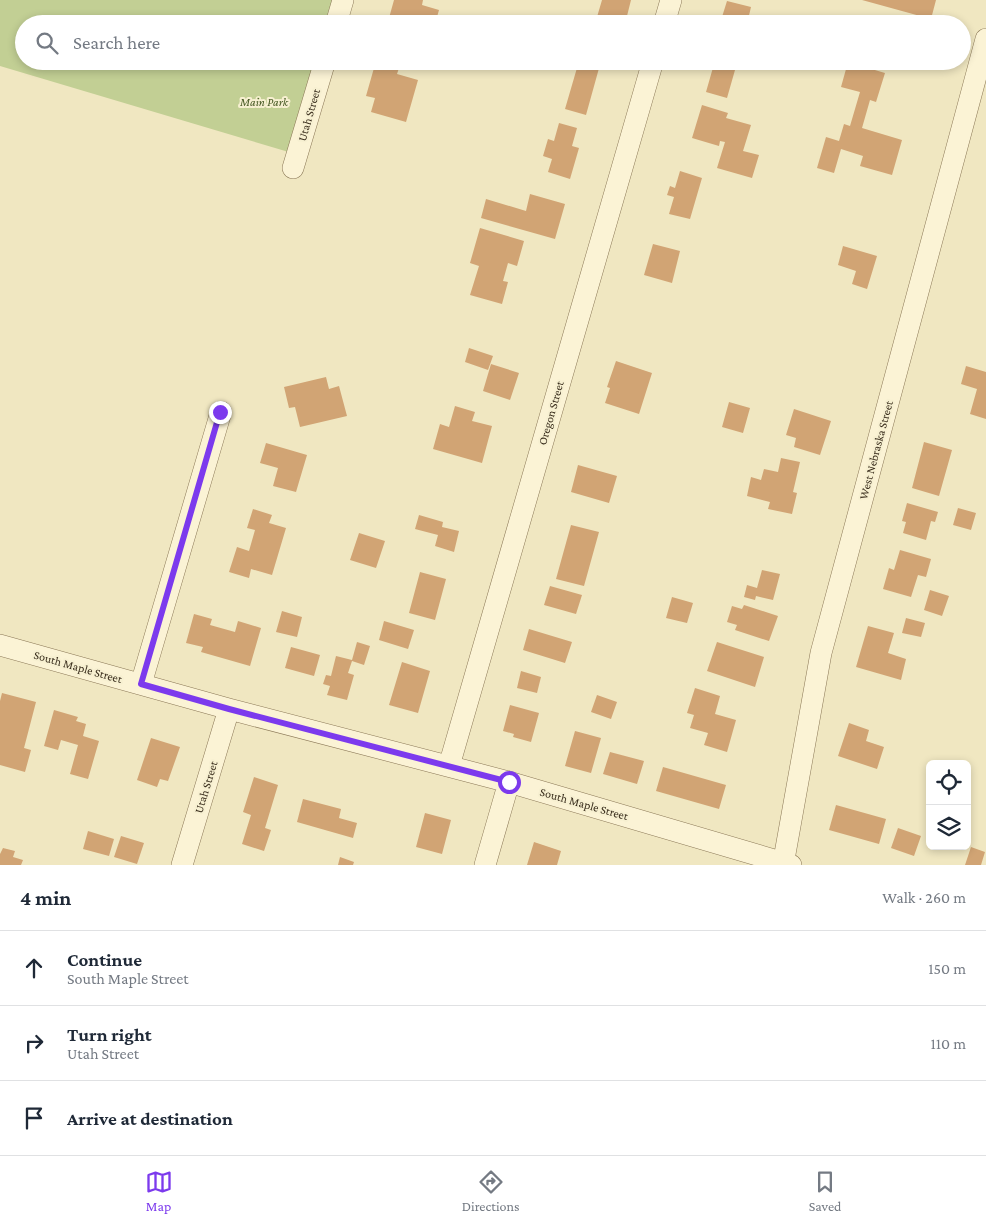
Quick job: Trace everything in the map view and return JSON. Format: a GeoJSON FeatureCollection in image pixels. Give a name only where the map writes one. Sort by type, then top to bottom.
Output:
{"type":"FeatureCollection","features":[{"type":"Feature","properties":{"kind":"street"},"geometry":{"type":"LineString","coordinates":[[339,15],[343,0]]}},
{"type":"Feature","properties":{"kind":"street"},"geometry":{"type":"LineString","coordinates":[[667,15],[671,0]]}},
{"type":"Feature","properties":{"kind":"street","name":"West Nebraska Street"},"geometry":{"type":"LineString","coordinates":[[786,864],[821,653],[986,39]]}},
{"type":"Feature","properties":{"kind":"street","name":"Utah Street"},"geometry":{"type":"LineString","coordinates":[[293,168],[322,70]]}},
{"type":"Feature","properties":{"kind":"street","name":"Oregon Street"},"geometry":{"type":"LineString","coordinates":[[449,766],[650,70]]}},
{"type":"Feature","properties":{"kind":"street"},"geometry":{"type":"LineString","coordinates":[[141,684],[220,412]]}},
{"type":"Feature","properties":{"kind":"street","name":"South Maple Street"},"geometry":{"type":"LineString","coordinates":[[0,645],[229,709],[509,782],[786,864]]}},
{"type":"Feature","properties":{"kind":"street","name":"Utah Street"},"geometry":{"type":"LineString","coordinates":[[182,865],[229,709]]}},
{"type":"Feature","properties":{"kind":"street"},"geometry":{"type":"LineString","coordinates":[[485,865],[509,782]]}},
{"type":"Feature","properties":{"kind":"green space","name":"Main Park"},"geometry":{"type":"Polygon","coordinates":[[[0,0],[335,0],[331,15],[15,15],[15,70],[315,70],[292,153],[0,66],[0,0]]]}},
{"type":"Feature","properties":{"kind":"building"},"geometry":{"type":"Polygon","coordinates":[[[394,0],[423,0],[422,5],[439,10],[438,15],[390,15],[394,0]]]}},
{"type":"Feature","properties":{"kind":"building"},"geometry":{"type":"Polygon","coordinates":[[[602,0],[631,0],[627,15],[598,15],[602,0]]]}},
{"type":"Feature","properties":{"kind":"building"},"geometry":{"type":"Polygon","coordinates":[[[862,0],[936,0],[932,15],[916,15],[862,0]]]}},
{"type":"Feature","properties":{"kind":"building"},"geometry":{"type":"Polygon","coordinates":[[[727,1],[751,7],[749,15],[723,15],[727,1]]]}},
{"type":"Feature","properties":{"kind":"building"},"geometry":{"type":"Polygon","coordinates":[[[373,70],[398,70],[397,74],[418,80],[406,122],[371,112],[375,98],[366,96],[373,70]]]}},
{"type":"Feature","properties":{"kind":"building"},"geometry":{"type":"Polygon","coordinates":[[[576,70],[598,70],[586,115],[565,109],[576,70]]]}},
{"type":"Feature","properties":{"kind":"building"},"geometry":{"type":"Polygon","coordinates":[[[712,70],[735,70],[727,98],[706,92],[712,70]]]}},
{"type":"Feature","properties":{"kind":"building"},"geometry":{"type":"Polygon","coordinates":[[[846,70],[875,70],[885,73],[876,102],[870,100],[862,128],[902,140],[892,175],[860,166],[863,156],[841,149],[834,173],[817,168],[826,137],[839,141],[844,124],[850,126],[860,92],[841,87],[846,70]]]}},
{"type":"Feature","properties":{"kind":"building"},"geometry":{"type":"Polygon","coordinates":[[[702,105],[728,113],[726,118],[751,125],[743,151],[759,155],[752,178],[717,168],[725,142],[720,141],[719,146],[692,138],[702,105]]]}},
{"type":"Feature","properties":{"kind":"building"},"geometry":{"type":"Polygon","coordinates":[[[559,123],[577,128],[572,146],[579,148],[570,179],[548,172],[552,159],[543,156],[548,139],[554,141],[559,123]]]}},
{"type":"Feature","properties":{"kind":"building"},"geometry":{"type":"Polygon","coordinates":[[[680,171],[702,178],[690,219],[669,214],[674,197],[667,195],[670,186],[675,188],[680,171]]]}},
{"type":"Feature","properties":{"kind":"building"},"geometry":{"type":"Polygon","coordinates":[[[530,194],[565,204],[555,239],[481,218],[486,199],[526,211],[530,194]]]}},
{"type":"Feature","properties":{"kind":"building"},"geometry":{"type":"Polygon","coordinates":[[[480,228],[524,241],[517,266],[508,263],[503,281],[508,282],[502,304],[470,295],[479,266],[470,263],[480,228]]]}},
{"type":"Feature","properties":{"kind":"building"},"geometry":{"type":"Polygon","coordinates":[[[653,244],[680,251],[672,283],[644,275],[653,244]]]}},
{"type":"Feature","properties":{"kind":"building"},"geometry":{"type":"Polygon","coordinates":[[[843,246],[877,256],[867,289],[852,284],[856,271],[838,265],[843,246]]]}},
{"type":"Feature","properties":{"kind":"building"},"geometry":{"type":"Polygon","coordinates":[[[469,348],[493,356],[488,370],[465,362],[469,348]]]}},
{"type":"Feature","properties":{"kind":"building"},"geometry":{"type":"Polygon","coordinates":[[[616,361],[652,373],[639,414],[605,403],[610,388],[607,387],[616,361]]]}},
{"type":"Feature","properties":{"kind":"building"},"geometry":{"type":"Polygon","coordinates":[[[491,364],[519,373],[510,400],[483,391],[491,364]]]}},
{"type":"Feature","properties":{"kind":"building"},"geometry":{"type":"Polygon","coordinates":[[[966,366],[986,372],[986,419],[970,414],[977,389],[961,384],[966,366]]]}},
{"type":"Feature","properties":{"kind":"building"},"geometry":{"type":"Polygon","coordinates":[[[326,377],[329,389],[339,386],[347,416],[300,427],[295,407],[289,408],[284,387],[326,377]]]}},
{"type":"Feature","properties":{"kind":"building"},"geometry":{"type":"Polygon","coordinates":[[[729,402],[750,408],[743,433],[722,427],[729,402]]]}},
{"type":"Feature","properties":{"kind":"building"},"geometry":{"type":"Polygon","coordinates":[[[455,406],[475,412],[472,421],[492,426],[482,463],[433,449],[440,424],[449,427],[455,406]]]}},
{"type":"Feature","properties":{"kind":"building"},"geometry":{"type":"Polygon","coordinates":[[[794,409],[831,421],[820,455],[794,447],[796,438],[786,435],[794,409]]]}},
{"type":"Feature","properties":{"kind":"building"},"geometry":{"type":"Polygon","coordinates":[[[924,442],[952,450],[939,496],[912,488],[924,442]]]}},
{"type":"Feature","properties":{"kind":"building"},"geometry":{"type":"Polygon","coordinates":[[[266,443],[307,455],[296,492],[273,486],[278,468],[260,463],[266,443]]]}},
{"type":"Feature","properties":{"kind":"building"},"geometry":{"type":"Polygon","coordinates":[[[781,458],[800,462],[793,492],[797,493],[792,514],[768,509],[770,502],[747,496],[751,477],[761,480],[764,469],[778,472],[781,458]]]}},
{"type":"Feature","properties":{"kind":"building"},"geometry":{"type":"Polygon","coordinates":[[[578,465],[617,476],[609,503],[571,492],[578,465]]]}},
{"type":"Feature","properties":{"kind":"building"},"geometry":{"type":"Polygon","coordinates":[[[907,503],[938,512],[935,522],[931,521],[926,540],[903,533],[906,522],[902,521],[907,503]]]}},
{"type":"Feature","properties":{"kind":"building"},"geometry":{"type":"Polygon","coordinates":[[[958,508],[976,513],[971,530],[953,525],[958,508]]]}},
{"type":"Feature","properties":{"kind":"building"},"geometry":{"type":"Polygon","coordinates":[[[253,509],[272,515],[269,523],[286,528],[272,575],[251,569],[249,578],[229,572],[237,547],[249,551],[255,530],[247,528],[253,509]]]}},
{"type":"Feature","properties":{"kind":"building"},"geometry":{"type":"Polygon","coordinates":[[[419,515],[443,522],[442,527],[459,531],[454,552],[435,546],[438,535],[415,529],[419,515]]]}},
{"type":"Feature","properties":{"kind":"building"},"geometry":{"type":"Polygon","coordinates":[[[571,525],[599,532],[584,586],[556,579],[571,525]]]}},
{"type":"Feature","properties":{"kind":"building"},"geometry":{"type":"Polygon","coordinates":[[[359,533],[385,541],[376,568],[350,560],[359,533]]]}},
{"type":"Feature","properties":{"kind":"building"},"geometry":{"type":"Polygon","coordinates":[[[900,550],[931,559],[926,577],[918,575],[911,597],[883,589],[889,568],[894,570],[900,550]]]}},
{"type":"Feature","properties":{"kind":"building"},"geometry":{"type":"Polygon","coordinates":[[[762,570],[780,574],[773,600],[756,596],[755,600],[744,597],[747,585],[757,588],[762,570]]]}},
{"type":"Feature","properties":{"kind":"building"},"geometry":{"type":"Polygon","coordinates":[[[420,572],[446,579],[435,620],[409,613],[420,572]]]}},
{"type":"Feature","properties":{"kind":"building"},"geometry":{"type":"Polygon","coordinates":[[[550,586],[582,595],[576,614],[544,605],[550,586]]]}},
{"type":"Feature","properties":{"kind":"building"},"geometry":{"type":"Polygon","coordinates":[[[930,590],[949,596],[942,616],[924,610],[930,590]]]}},
{"type":"Feature","properties":{"kind":"building"},"geometry":{"type":"Polygon","coordinates":[[[672,597],[693,603],[687,623],[666,618],[672,597]]]}},
{"type":"Feature","properties":{"kind":"building"},"geometry":{"type":"Polygon","coordinates":[[[744,605],[778,616],[769,641],[735,630],[737,625],[727,622],[732,606],[742,609],[744,605]]]}},
{"type":"Feature","properties":{"kind":"building"},"geometry":{"type":"Polygon","coordinates":[[[282,611],[302,617],[297,637],[276,632],[282,611]]]}},
{"type":"Feature","properties":{"kind":"building"},"geometry":{"type":"Polygon","coordinates":[[[194,614],[212,619],[210,625],[235,632],[238,621],[261,628],[250,666],[201,652],[203,647],[186,643],[194,614]]]}},
{"type":"Feature","properties":{"kind":"building"},"geometry":{"type":"Polygon","coordinates":[[[906,618],[925,623],[921,637],[902,633],[906,618]]]}},
{"type":"Feature","properties":{"kind":"building"},"geometry":{"type":"Polygon","coordinates":[[[384,621],[414,630],[408,649],[379,640],[384,621]]]}},
{"type":"Feature","properties":{"kind":"building"},"geometry":{"type":"Polygon","coordinates":[[[868,626],[894,633],[888,653],[906,659],[901,680],[856,667],[868,626]]]}},
{"type":"Feature","properties":{"kind":"building"},"geometry":{"type":"Polygon","coordinates":[[[529,629],[572,642],[565,663],[523,650],[529,629]]]}},
{"type":"Feature","properties":{"kind":"building"},"geometry":{"type":"Polygon","coordinates":[[[357,642],[370,646],[364,665],[352,661],[348,673],[354,675],[347,700],[327,695],[330,686],[323,684],[326,675],[331,676],[336,656],[352,660],[357,642]]]}},
{"type":"Feature","properties":{"kind":"building"},"geometry":{"type":"Polygon","coordinates":[[[717,642],[764,657],[755,687],[707,671],[717,642]]]}},
{"type":"Feature","properties":{"kind":"building"},"geometry":{"type":"Polygon","coordinates":[[[291,647],[320,655],[314,676],[285,668],[291,647]]]}},
{"type":"Feature","properties":{"kind":"building"},"geometry":{"type":"Polygon","coordinates":[[[402,662],[430,671],[418,713],[389,705],[402,662]]]}},
{"type":"Feature","properties":{"kind":"building"},"geometry":{"type":"Polygon","coordinates":[[[521,671],[541,677],[537,693],[517,688],[521,671]]]}},
{"type":"Feature","properties":{"kind":"building"},"geometry":{"type":"Polygon","coordinates":[[[695,688],[720,696],[715,714],[736,720],[727,752],[704,745],[708,733],[690,728],[694,715],[687,713],[695,688]]]}},
{"type":"Feature","properties":{"kind":"building"},"geometry":{"type":"Polygon","coordinates":[[[2,693],[36,702],[24,748],[31,750],[25,772],[0,765],[0,701],[2,693]]]}},
{"type":"Feature","properties":{"kind":"building"},"geometry":{"type":"Polygon","coordinates":[[[597,695],[617,702],[611,719],[591,712],[597,695]]]}},
{"type":"Feature","properties":{"kind":"building"},"geometry":{"type":"Polygon","coordinates":[[[510,705],[539,713],[531,742],[513,737],[514,734],[503,731],[510,705]]]}},
{"type":"Feature","properties":{"kind":"building"},"geometry":{"type":"Polygon","coordinates":[[[54,710],[78,717],[76,721],[86,724],[83,736],[99,741],[88,779],[70,774],[78,745],[61,740],[58,750],[44,746],[54,710]]]}},
{"type":"Feature","properties":{"kind":"building"},"geometry":{"type":"Polygon","coordinates":[[[849,723],[869,730],[866,741],[884,747],[877,769],[838,756],[849,723]]]}},
{"type":"Feature","properties":{"kind":"building"},"geometry":{"type":"Polygon","coordinates":[[[575,731],[601,738],[591,773],[565,766],[575,731]]]}},
{"type":"Feature","properties":{"kind":"building"},"geometry":{"type":"Polygon","coordinates":[[[151,738],[180,747],[168,781],[160,779],[157,787],[137,780],[151,738]]]}},
{"type":"Feature","properties":{"kind":"building"},"geometry":{"type":"Polygon","coordinates":[[[610,752],[644,761],[637,784],[603,774],[610,752]]]}},
{"type":"Feature","properties":{"kind":"building"},"geometry":{"type":"Polygon","coordinates":[[[663,767],[726,785],[719,809],[656,791],[663,767]]]}},
{"type":"Feature","properties":{"kind":"building"},"geometry":{"type":"Polygon","coordinates":[[[254,777],[278,785],[265,828],[271,830],[264,851],[242,844],[251,815],[243,812],[254,777]]]}},
{"type":"Feature","properties":{"kind":"building"},"geometry":{"type":"Polygon","coordinates":[[[303,799],[341,809],[339,818],[357,823],[353,838],[297,822],[303,799]]]}},
{"type":"Feature","properties":{"kind":"building"},"geometry":{"type":"Polygon","coordinates":[[[836,805],[886,819],[879,844],[829,830],[836,805]]]}},
{"type":"Feature","properties":{"kind":"building"},"geometry":{"type":"Polygon","coordinates":[[[425,813],[451,820],[442,854],[416,847],[425,813]]]}},
{"type":"Feature","properties":{"kind":"building"},"geometry":{"type":"Polygon","coordinates":[[[898,828],[921,836],[914,856],[891,848],[898,828]]]}},
{"type":"Feature","properties":{"kind":"building"},"geometry":{"type":"Polygon","coordinates":[[[88,831],[114,839],[109,856],[83,849],[88,831]]]}},
{"type":"Feature","properties":{"kind":"building"},"geometry":{"type":"Polygon","coordinates":[[[121,836],[144,843],[137,864],[114,857],[121,836]]]}},
{"type":"Feature","properties":{"kind":"building"},"geometry":{"type":"Polygon","coordinates":[[[534,842],[561,851],[557,865],[527,865],[534,842]]]}},
{"type":"Feature","properties":{"kind":"building"},"geometry":{"type":"Polygon","coordinates":[[[971,847],[985,852],[981,865],[965,865],[971,847]]]}},
{"type":"Feature","properties":{"kind":"building"},"geometry":{"type":"Polygon","coordinates":[[[3,848],[15,851],[13,857],[23,860],[21,865],[0,865],[0,854],[3,848]]]}},
{"type":"Feature","properties":{"kind":"building"},"geometry":{"type":"Polygon","coordinates":[[[340,857],[354,862],[353,865],[338,865],[340,857]]]}},
{"type":"Feature","properties":{"kind":"route"},"geometry":{"type":"LineString","coordinates":[[220,412],[141,684],[229,709],[509,782]]}}]}
